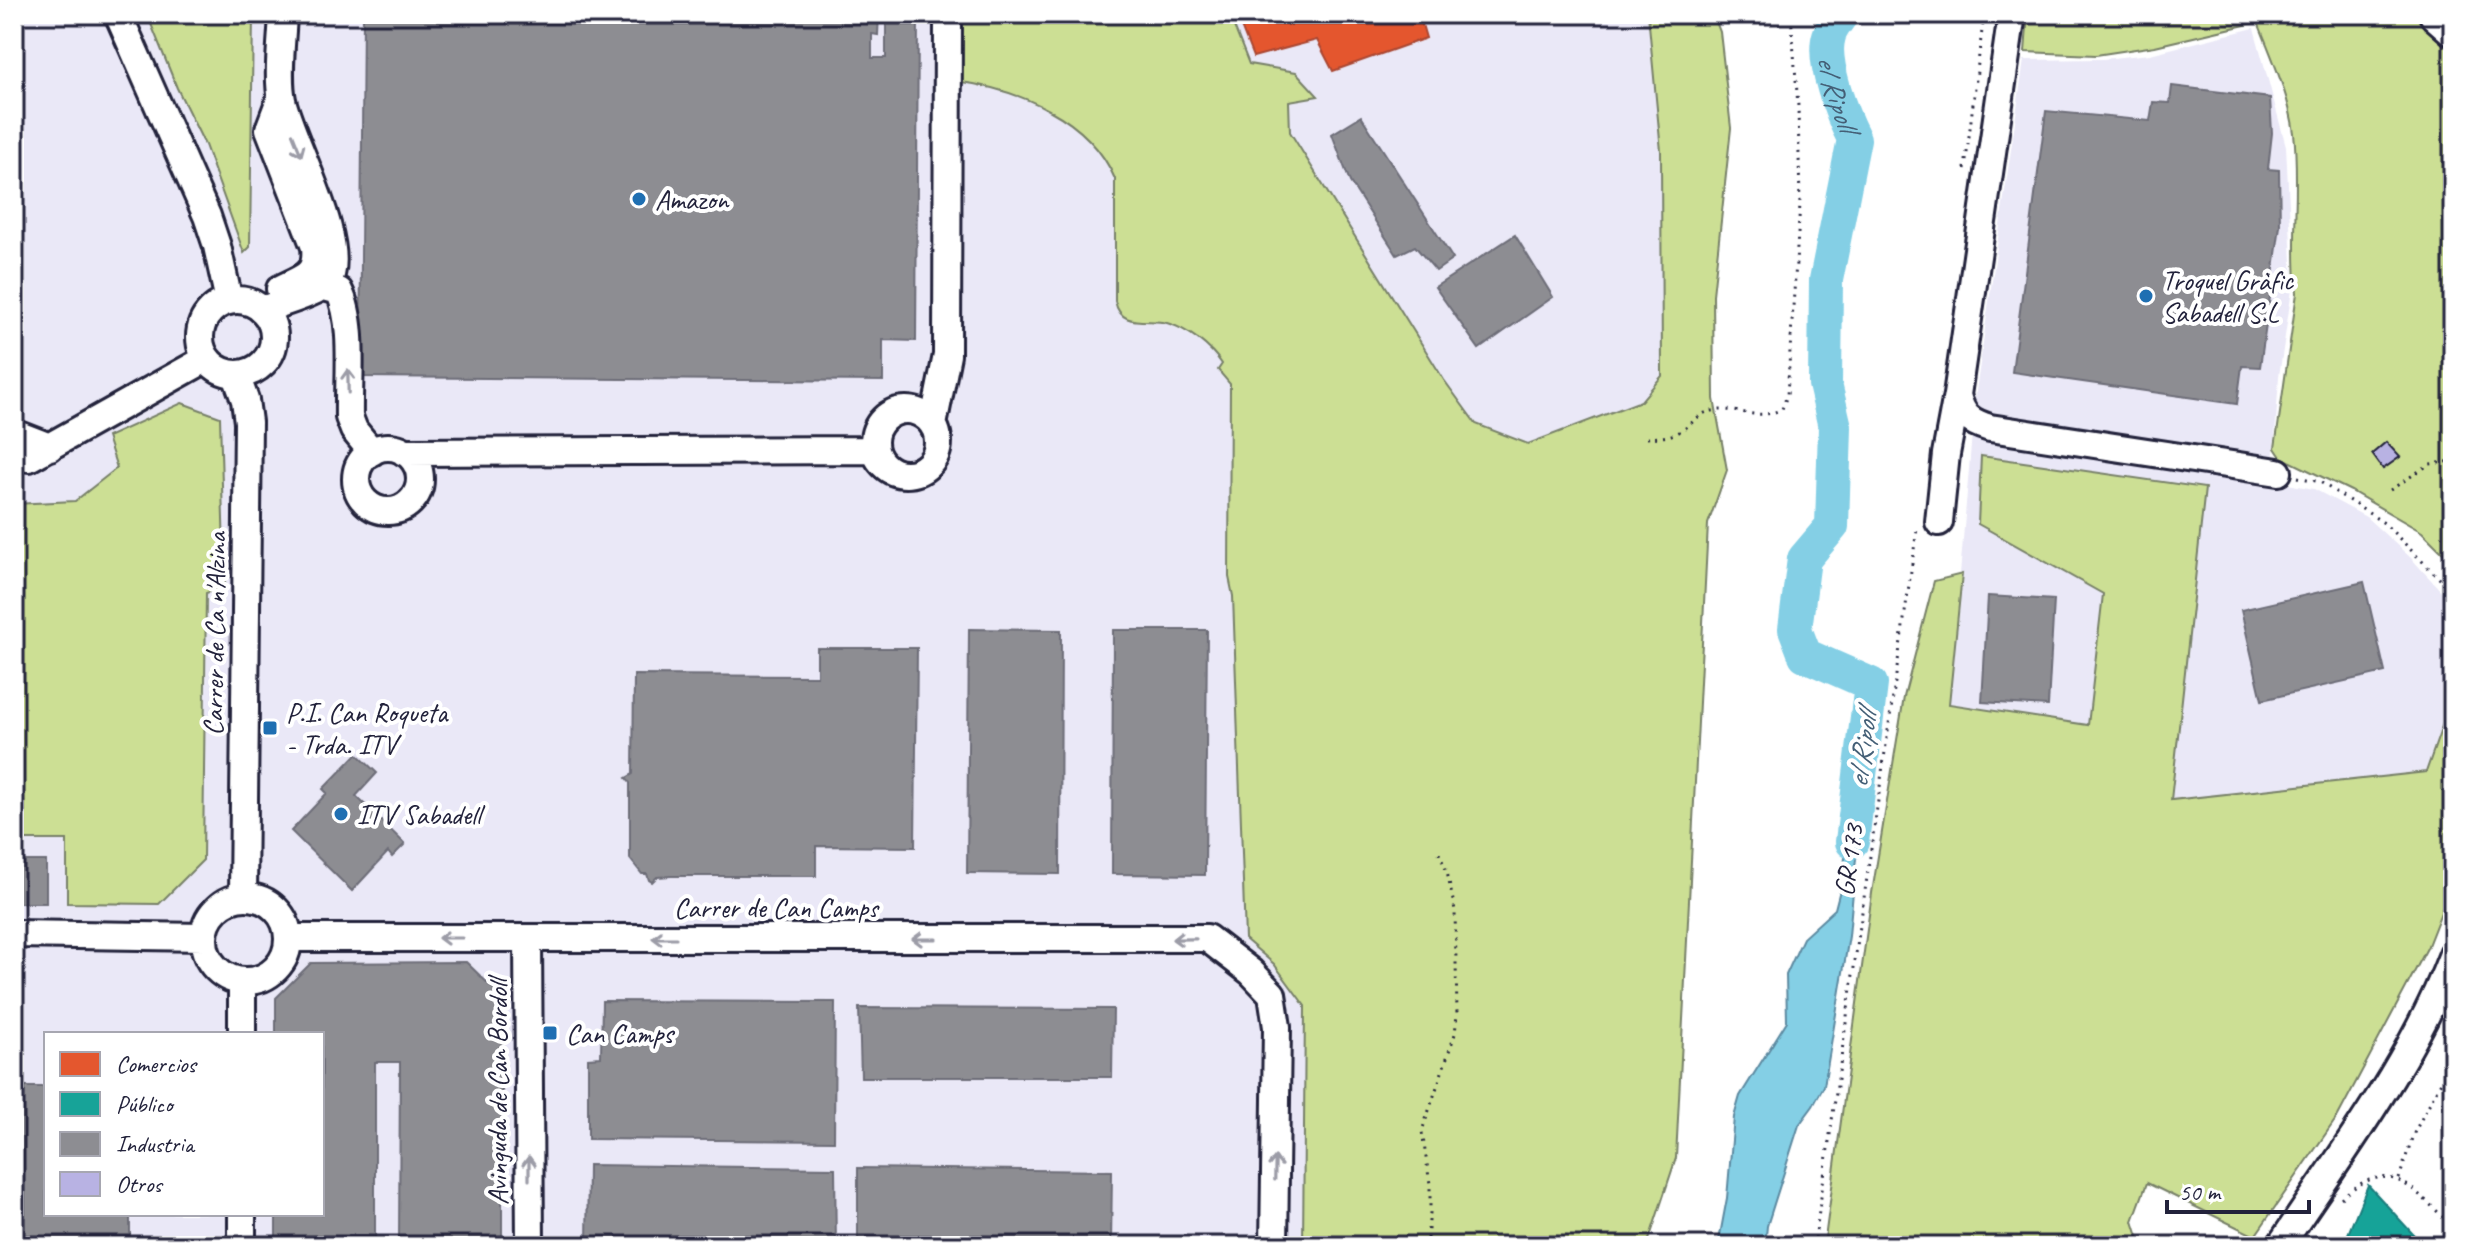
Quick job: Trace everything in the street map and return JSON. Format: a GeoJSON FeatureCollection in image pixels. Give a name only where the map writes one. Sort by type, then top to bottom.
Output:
{"type":"FeatureCollection","features":[{"type":"Feature","properties":{"kind":"main road"},"geometry":{"type":"LineString","coordinates":[[2436,14],[2453,29]]}},
{"type":"Feature","properties":{"kind":"street"},"geometry":{"type":"LineString","coordinates":[[109,14],[133,46]]}},
{"type":"Feature","properties":{"kind":"street"},"geometry":{"type":"LineString","coordinates":[[118,14],[247,305],[273,329],[271,352],[257,368],[236,375],[219,370],[206,359],[201,329],[211,311],[247,305],[324,287],[339,291],[345,302],[349,417],[354,430],[372,452]]}},
{"type":"Feature","properties":{"kind":"street"},"geometry":{"type":"LineString","coordinates":[[283,14],[281,97],[292,136],[323,207],[331,242],[334,260],[331,277],[324,287]]}},
{"type":"Feature","properties":{"kind":"street"},"geometry":{"type":"LineString","coordinates":[[930,421],[908,410],[887,416],[874,434],[877,455],[892,471],[903,474],[923,469],[930,462],[938,444],[930,421],[937,356],[940,14]]}},
{"type":"Feature","properties":{"kind":"street"},"geometry":{"type":"LineString","coordinates":[[930,421],[947,355],[948,14]]}},
{"type":"Feature","properties":{"kind":"street"},"geometry":{"type":"LineString","coordinates":[[1928,523],[1957,395],[2012,14]]}},
{"type":"Feature","properties":{"kind":"street"},"geometry":{"type":"LineString","coordinates":[[247,305],[310,274],[316,261],[315,247],[269,129],[281,97]]}},
{"type":"Feature","properties":{"kind":"street"},"geometry":{"type":"LineString","coordinates":[[14,456],[29,458],[206,359]]}},
{"type":"Feature","properties":{"kind":"street","name":"Carrer de Ca n'Alzina"},"geometry":{"type":"LineString","coordinates":[[236,375],[245,400],[248,422],[243,896]]}},
{"type":"Feature","properties":{"kind":"street"},"geometry":{"type":"LineString","coordinates":[[1957,395],[1960,409],[1971,423],[1990,428],[2278,472]]}},
{"type":"Feature","properties":{"kind":"street"},"geometry":{"type":"LineString","coordinates":[[14,433],[50,447]]}},
{"type":"Feature","properties":{"kind":"street"},"geometry":{"type":"LineString","coordinates":[[410,458],[420,482],[412,500],[396,511],[385,511],[365,502],[355,482],[356,471],[361,461],[372,452],[390,447],[410,458],[877,455]]}},
{"type":"Feature","properties":{"kind":"street"},"geometry":{"type":"LineString","coordinates":[[243,896],[257,897],[270,903],[280,912],[287,925],[287,952],[270,975],[257,981],[242,981],[219,972],[205,950],[204,937],[212,914],[220,905],[243,896]]}},
{"type":"Feature","properties":{"kind":"street"},"geometry":{"type":"LineString","coordinates":[[14,934],[204,937]]}},
{"type":"Feature","properties":{"kind":"street","name":"Carrer de Can Camps"},"geometry":{"type":"LineString","coordinates":[[289,938],[1207,938],[1251,972],[1272,994],[1277,1027],[1274,1246]]}},
{"type":"Feature","properties":{"kind":"street","name":"Avinguda de Can Bordoll"},"geometry":{"type":"LineString","coordinates":[[528,938],[530,1246]]}},
{"type":"Feature","properties":{"kind":"street"},"geometry":{"type":"LineString","coordinates":[[2280,1246],[2384,1090],[2453,954]]}},
{"type":"Feature","properties":{"kind":"street"},"geometry":{"type":"LineString","coordinates":[[242,981],[242,1032]]}},
{"type":"Feature","properties":{"kind":"street"},"geometry":{"type":"LineString","coordinates":[[242,1216],[242,1246]]}},
{"type":"Feature","properties":{"kind":"path"},"geometry":{"type":"LineString","coordinates":[[1647,438],[1679,433],[1707,412],[1720,410],[1768,416],[1782,409],[1787,395],[1800,204],[1798,106],[1791,14]]}},
{"type":"Feature","properties":{"kind":"path"},"geometry":{"type":"LineString","coordinates":[[2390,490],[2430,464],[2453,461]]}},
{"type":"Feature","properties":{"kind":"path"},"geometry":{"type":"LineString","coordinates":[[2278,472],[2320,482],[2384,523],[2453,592]]}},
{"type":"Feature","properties":{"kind":"path","name":"GR 173"},"geometry":{"type":"LineString","coordinates":[[1814,1246],[1928,523]]}},
{"type":"Feature","properties":{"kind":"path"},"geometry":{"type":"LineString","coordinates":[[1426,1246],[1430,1184],[1422,1131],[1455,1034],[1457,1014],[1455,910],[1447,872],[1439,853]]}},
{"type":"Feature","properties":{"kind":"path"},"geometry":{"type":"LineString","coordinates":[[2399,1179],[2413,1135],[2453,1058]]}},
{"type":"Feature","properties":{"kind":"path"},"geometry":{"type":"LineString","coordinates":[[2343,1196],[2376,1176],[2399,1179],[2453,1226]]}},
{"type":"Feature","properties":{"kind":"shaded area"},"geometry":{"type":"Polygon","coordinates":[[[14,14],[147,14],[177,88],[205,145],[244,253],[250,247],[253,14],[956,14],[955,81],[991,87],[1024,98],[1059,116],[1087,138],[1105,158],[1115,179],[1115,306],[1139,322],[1168,323],[1193,337],[1213,351],[1222,364],[1218,370],[1230,384],[1229,577],[1233,596],[1245,939],[1274,964],[1305,1006],[1303,1246],[14,1246],[14,840],[67,840],[68,903],[203,860],[206,593],[117,468],[75,501],[14,504],[14,14]]]}},
{"type":"Feature","properties":{"kind":"shaded area"},"geometry":{"type":"Polygon","coordinates":[[[1229,14],[1648,14],[1661,151],[1662,376],[1641,401],[1528,444],[1476,424],[1444,380],[1290,132],[1289,101],[1317,95],[1296,72],[1249,65],[1229,14]]]}},
{"type":"Feature","properties":{"kind":"shaded area"},"geometry":{"type":"Polygon","coordinates":[[[2254,28],[2286,146],[2293,283],[2279,376],[2272,481],[2314,489],[2366,517],[2411,558],[2453,604],[2453,695],[2426,772],[2171,800],[2204,488],[1981,456],[1978,524],[2103,594],[2088,726],[1949,704],[1975,398],[2024,60],[2103,59],[2150,54],[2254,28]]]}},
{"type":"Feature","properties":{"kind":"green space"},"geometry":{"type":"Polygon","coordinates":[[[147,14],[253,14],[250,247],[244,253],[205,145],[177,88],[147,14]]]}},
{"type":"Feature","properties":{"kind":"green space"},"geometry":{"type":"Polygon","coordinates":[[[956,14],[1229,14],[1249,64],[1296,72],[1318,96],[1289,101],[1290,132],[1444,380],[1476,424],[1528,444],[1641,401],[1662,376],[1661,151],[1648,14],[1713,14],[1720,32],[1731,128],[1713,295],[1714,399],[1727,470],[1708,524],[1676,1158],[1647,1246],[1303,1246],[1305,1006],[1274,964],[1245,939],[1233,596],[1229,577],[1230,384],[1218,370],[1222,364],[1191,334],[1167,323],[1135,321],[1118,310],[1115,301],[1115,179],[1103,157],[1088,139],[1048,110],[1002,91],[955,81],[956,14]]]}},
{"type":"Feature","properties":{"kind":"green space"},"geometry":{"type":"Polygon","coordinates":[[[2028,14],[2416,14],[2453,47],[2453,563],[2422,532],[2351,491],[2281,457],[2275,448],[2297,293],[2296,153],[2288,105],[2258,22],[2155,46],[2096,55],[2025,52],[2028,14]]]}},
{"type":"Feature","properties":{"kind":"green space"},"geometry":{"type":"Polygon","coordinates":[[[182,403],[220,417],[225,587],[206,593],[203,860],[159,904],[67,903],[67,840],[14,840],[14,504],[75,501],[117,468],[107,437],[182,403]]]}},
{"type":"Feature","properties":{"kind":"green space"},"geometry":{"type":"Polygon","coordinates":[[[1981,456],[2205,488],[2171,800],[2426,772],[2453,695],[2453,863],[2445,902],[2427,948],[2338,1116],[2255,1236],[2147,1183],[2133,1221],[2141,1246],[1824,1246],[1872,893],[1904,697],[1934,581],[1962,574],[1949,704],[2088,725],[2103,594],[1978,524],[1981,456]]]}},
{"type":"Feature","properties":{"kind":"water"},"geometry":{"type":"Polygon","coordinates":[[[1858,798],[1861,803],[1849,936],[1824,1086],[1799,1125],[1767,1226],[1765,1246],[1718,1246],[1727,1198],[1734,1117],[1740,1096],[1787,1021],[1786,975],[1803,938],[1835,909],[1842,882],[1852,801],[1858,798]]]}},
{"type":"Feature","properties":{"kind":"building: Comercios"},"geometry":{"type":"Polygon","coordinates":[[[1236,14],[1419,14],[1426,38],[1333,71],[1317,40],[1253,57],[1236,14]]]}},
{"type":"Feature","properties":{"kind":"building: Público"},"geometry":{"type":"Polygon","coordinates":[[[2368,1185],[2424,1246],[2338,1246],[2346,1239],[2368,1185]]]}},
{"type":"Feature","properties":{"kind":"building: Industria","name":"Amazon"},"geometry":{"type":"Polygon","coordinates":[[[363,14],[879,14],[878,35],[872,34],[872,58],[886,58],[886,14],[918,14],[916,341],[883,340],[883,381],[360,377],[363,14]]]}},
{"type":"Feature","properties":{"kind":"building: Industria","name":"Troquel Gràfic Sabadell S.L"},"geometry":{"type":"Polygon","coordinates":[[[2172,86],[2270,98],[2272,133],[2268,169],[2279,170],[2280,226],[2260,367],[2242,366],[2237,404],[2012,372],[2046,111],[2150,121],[2153,102],[2170,103],[2172,86]]]}},
{"type":"Feature","properties":{"kind":"building: Industria"},"geometry":{"type":"Polygon","coordinates":[[[1361,116],[1453,259],[1436,271],[1415,246],[1397,255],[1350,182],[1332,134],[1361,116]]]}},
{"type":"Feature","properties":{"kind":"building: Industria"},"geometry":{"type":"Polygon","coordinates":[[[1515,235],[1553,297],[1479,349],[1435,287],[1515,235]]]}},
{"type":"Feature","properties":{"kind":"building: Industria"},"geometry":{"type":"Polygon","coordinates":[[[2364,582],[2385,672],[2262,700],[2241,610],[2364,582]]]}},
{"type":"Feature","properties":{"kind":"building: Industria"},"geometry":{"type":"Polygon","coordinates":[[[1988,596],[2054,600],[2048,706],[1982,702],[1988,596]]]}},
{"type":"Feature","properties":{"kind":"building: Industria"},"geometry":{"type":"Polygon","coordinates":[[[969,629],[1061,630],[1060,874],[967,873],[969,629]]]}},
{"type":"Feature","properties":{"kind":"building: Industria"},"geometry":{"type":"Polygon","coordinates":[[[1113,630],[1207,630],[1205,875],[1112,874],[1113,630]]]}},
{"type":"Feature","properties":{"kind":"building: Industria"},"geometry":{"type":"Polygon","coordinates":[[[817,648],[917,648],[915,847],[816,846],[816,876],[671,876],[657,877],[652,882],[649,880],[647,874],[642,874],[630,859],[630,783],[626,778],[633,774],[634,675],[817,676],[817,648]]]}},
{"type":"Feature","properties":{"kind":"building: Industria","name":"ITV Sabadell"},"geometry":{"type":"Polygon","coordinates":[[[357,754],[377,773],[356,796],[405,844],[392,857],[388,852],[352,891],[291,831],[327,793],[323,789],[357,754]]]}},
{"type":"Feature","properties":{"kind":"building: Industria"},"geometry":{"type":"Polygon","coordinates":[[[14,861],[46,861],[46,903],[14,903],[14,861]]]}},
{"type":"Feature","properties":{"kind":"building: Industria"},"geometry":{"type":"Polygon","coordinates":[[[466,962],[502,997],[502,1246],[399,1246],[400,1062],[375,1062],[375,1246],[276,1246],[276,1216],[324,1216],[324,1032],[276,1032],[276,998],[311,963],[466,962]]]}},
{"type":"Feature","properties":{"kind":"building: Industria"},"geometry":{"type":"Polygon","coordinates":[[[602,1001],[835,1002],[834,1141],[588,1139],[588,1058],[601,1057],[602,1001]]]}},
{"type":"Feature","properties":{"kind":"building: Industria"},"geometry":{"type":"Polygon","coordinates":[[[859,1008],[1113,1009],[1112,1077],[861,1077],[859,1008]]]}},
{"type":"Feature","properties":{"kind":"building: Industria"},"geometry":{"type":"Polygon","coordinates":[[[14,1087],[44,1087],[44,1216],[130,1216],[130,1246],[14,1246],[14,1087]]]}},
{"type":"Feature","properties":{"kind":"building: Industria"},"geometry":{"type":"Polygon","coordinates":[[[588,1165],[835,1168],[836,1246],[587,1246],[588,1165]]]}},
{"type":"Feature","properties":{"kind":"building: Industria"},"geometry":{"type":"Polygon","coordinates":[[[858,1168],[1112,1171],[1111,1246],[858,1246],[858,1168]]]}},
{"type":"Feature","properties":{"kind":"building: Otros"},"geometry":{"type":"Polygon","coordinates":[[[2386,442],[2400,457],[2383,469],[2372,454],[2386,442]]]}},
{"type":"Feature","properties":{"kind":"waterway","name":"el Ripoll"},"geometry":{"type":"LineString","coordinates":[[1842,14],[1829,36],[1828,59],[1839,103],[1854,139],[1826,280],[1825,384],[1835,427],[1832,526],[1804,559],[1795,629],[1805,655],[1871,684],[1852,842]]}},
{"type":"Feature","properties":{"kind":"place","name":"Amazon"},"geometry":{"type":"Point","coordinates":[639,199]}},
{"type":"Feature","properties":{"kind":"place","name":"Troquel Gràfic Sabadell S.L"},"geometry":{"type":"Point","coordinates":[2146,296]}},
{"type":"Feature","properties":{"kind":"place","name":"P.I. Can Roqueta - Trda. ITV"},"geometry":{"type":"Point","coordinates":[270,728]}},
{"type":"Feature","properties":{"kind":"place","name":"ITV Sabadell"},"geometry":{"type":"Point","coordinates":[341,814]}},
{"type":"Feature","properties":{"kind":"place","name":"Can Camps"},"geometry":{"type":"Point","coordinates":[550,1033]}}]}
